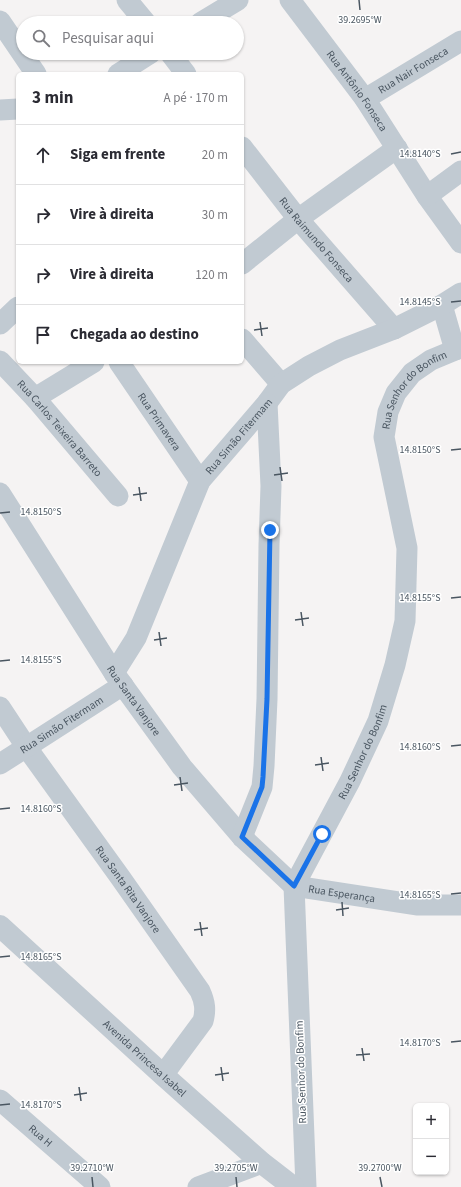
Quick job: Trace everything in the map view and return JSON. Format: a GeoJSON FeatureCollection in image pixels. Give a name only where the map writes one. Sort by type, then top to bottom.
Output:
{"type":"FeatureCollection","features":[{"type":"Feature","properties":{"kind":"street"},"geometry":{"type":"LineString","coordinates":[[127,0],[140,16]]}},
{"type":"Feature","properties":{"kind":"street"},"geometry":{"type":"LineString","coordinates":[[212,16],[238,0]]}},
{"type":"Feature","properties":{"kind":"street","name":"Rua Antônio Fonseca"},"geometry":{"type":"LineString","coordinates":[[290,0],[365,99],[427,196],[461,243]]}},
{"type":"Feature","properties":{"kind":"street"},"geometry":{"type":"LineString","coordinates":[[0,21],[16,45]]}},
{"type":"Feature","properties":{"kind":"street","name":"Rua Nair Fonseca"},"geometry":{"type":"LineString","coordinates":[[365,99],[461,41]]}},
{"type":"Feature","properties":{"kind":"street"},"geometry":{"type":"LineString","coordinates":[[26,60],[35,72]]}},
{"type":"Feature","properties":{"kind":"street"},"geometry":{"type":"LineString","coordinates":[[121,72],[140,60]]}},
{"type":"Feature","properties":{"kind":"street"},"geometry":{"type":"LineString","coordinates":[[175,60],[184,72]]}},
{"type":"Feature","properties":{"kind":"street"},"geometry":{"type":"LineString","coordinates":[[0,110],[16,109]]}},
{"type":"Feature","properties":{"kind":"street"},"geometry":{"type":"LineString","coordinates":[[244,262],[298,220],[397,148]]}},
{"type":"Feature","properties":{"kind":"street","name":"Rua Raimundo Fonseca"},"geometry":{"type":"LineString","coordinates":[[244,151],[298,220],[394,328]]}},
{"type":"Feature","properties":{"kind":"street"},"geometry":{"type":"LineString","coordinates":[[427,196],[461,171]]}},
{"type":"Feature","properties":{"kind":"street","name":"Rua Simão Fitermam"},"geometry":{"type":"LineString","coordinates":[[0,764],[27,748],[119,679],[200,481],[267,403],[281,384],[328,356],[394,328],[442,305],[461,293]]}},
{"type":"Feature","properties":{"kind":"street"},"geometry":{"type":"LineString","coordinates":[[442,305],[458,349]]}},
{"type":"Feature","properties":{"kind":"street"},"geometry":{"type":"LineString","coordinates":[[0,324],[16,309]]}},
{"type":"Feature","properties":{"kind":"street"},"geometry":{"type":"LineString","coordinates":[[244,341],[281,384]]}},
{"type":"Feature","properties":{"kind":"street","name":"Rua Senhor do Bonfim"},"geometry":{"type":"LineString","coordinates":[[306,1187],[294,886],[350,781],[378,721],[405,621],[407,548],[384,437],[388,412],[396,393],[412,373],[431,360],[458,349]]}},
{"type":"Feature","properties":{"kind":"street","name":"Rua Carlos Teixeira Barreto"},"geometry":{"type":"LineString","coordinates":[[0,361],[35,398],[118,496]]}},
{"type":"Feature","properties":{"kind":"street"},"geometry":{"type":"LineString","coordinates":[[35,398],[91,364]]}},
{"type":"Feature","properties":{"kind":"street","name":"Rua Primavera"},"geometry":{"type":"LineString","coordinates":[[120,364],[200,481]]}},
{"type":"Feature","properties":{"kind":"street"},"geometry":{"type":"LineString","coordinates":[[242,837],[262,787],[264,766],[267,699],[271,486],[267,403]]}},
{"type":"Feature","properties":{"kind":"street","name":"Rua Santa Vanjore"},"geometry":{"type":"LineString","coordinates":[[0,493],[119,679],[182,767],[242,837],[294,886]]}},
{"type":"Feature","properties":{"kind":"street","name":"Rua Santa Rita Vanjore"},"geometry":{"type":"LineString","coordinates":[[0,707],[27,748],[200,991],[204,1001],[205,1011],[203,1021],[163,1075]]}},
{"type":"Feature","properties":{"kind":"street","name":"Rua Esperança"},"geometry":{"type":"LineString","coordinates":[[294,886],[418,905],[461,905]]}},
{"type":"Feature","properties":{"kind":"street","name":"Avenida Princesa Isabel"},"geometry":{"type":"LineString","coordinates":[[0,926],[163,1075],[262,1163],[293,1187]]}},
{"type":"Feature","properties":{"kind":"street","name":"Rua H"},"geometry":{"type":"LineString","coordinates":[[0,1100],[100,1187]]}},
{"type":"Feature","properties":{"kind":"street"},"geometry":{"type":"LineString","coordinates":[[198,1187],[262,1163]]}},
{"type":"Feature","properties":{"kind":"route"},"geometry":{"type":"LineString","coordinates":[[270,530],[267,699],[263,777],[262,787],[255,809],[242,837],[294,886],[322,834]]}}]}
